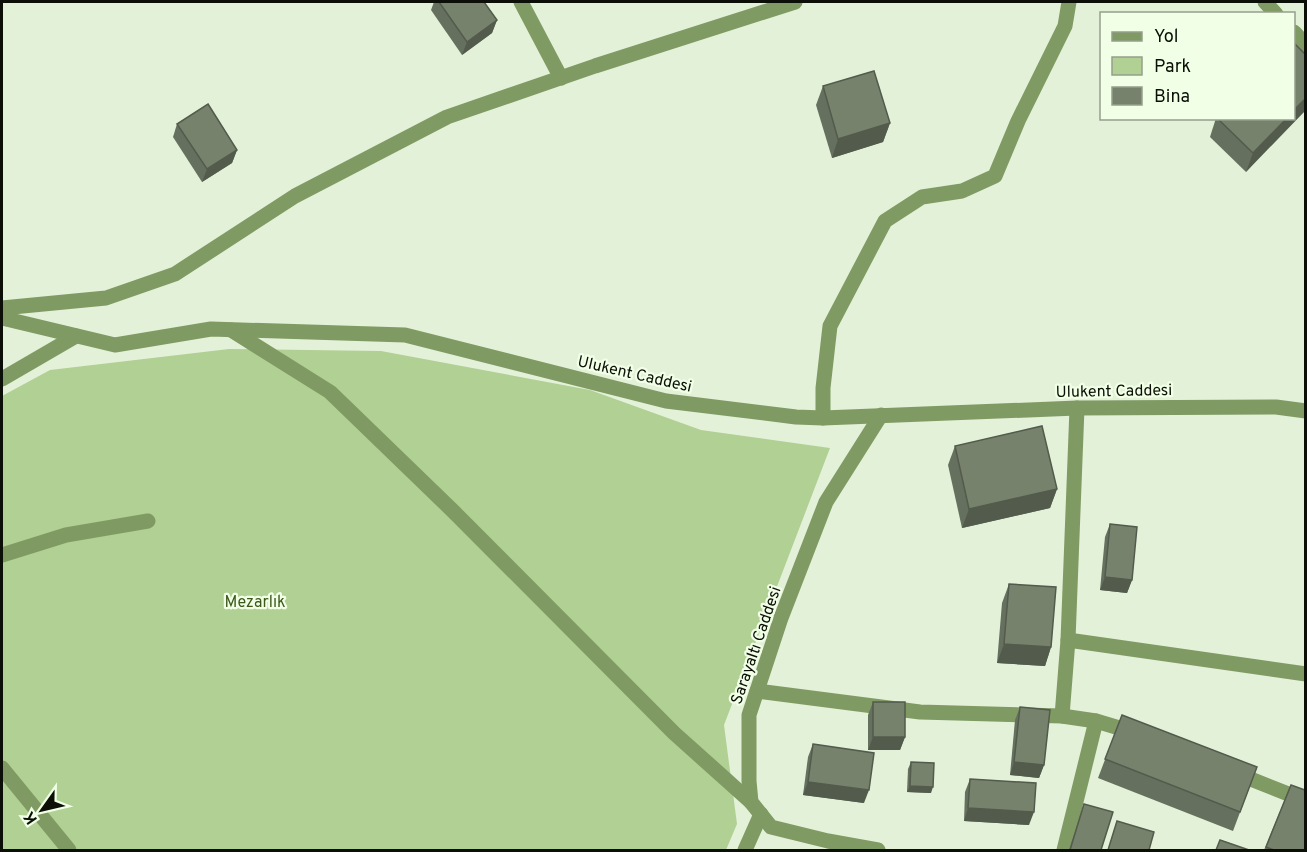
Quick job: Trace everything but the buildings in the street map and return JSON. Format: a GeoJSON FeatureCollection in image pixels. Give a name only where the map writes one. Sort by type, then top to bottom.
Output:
{"type":"FeatureCollection","features":[{"type":"Feature","properties":{"kind":"street"},"geometry":{"type":"LineString","coordinates":[[521,2],[561,78]]}},
{"type":"Feature","properties":{"kind":"street"},"geometry":{"type":"LineString","coordinates":[[2,308],[106,298],[175,274],[295,196],[447,117],[795,2]]}},
{"type":"Feature","properties":{"kind":"street"},"geometry":{"type":"LineString","coordinates":[[823,418],[823,388],[830,326],[885,220],[922,197],[962,191],[995,176],[1018,121],[1065,26],[1069,2]]}},
{"type":"Feature","properties":{"kind":"street","name":"Ulukent Caddesi"},"geometry":{"type":"LineString","coordinates":[[2,318],[116,345],[211,329],[405,335],[666,401],[796,417],[823,418],[1077,408],[1276,407],[1305,411]]}},
{"type":"Feature","properties":{"kind":"street"},"geometry":{"type":"LineString","coordinates":[[230,330],[330,392],[489,546],[674,733],[751,802],[771,827],[878,850]]}},
{"type":"Feature","properties":{"kind":"street"},"geometry":{"type":"LineString","coordinates":[[2,379],[76,336]]}},
{"type":"Feature","properties":{"kind":"street"},"geometry":{"type":"LineString","coordinates":[[1062,716],[1068,640],[1077,408]]}},
{"type":"Feature","properties":{"kind":"street","name":"Sarayaltı Caddesi"},"geometry":{"type":"LineString","coordinates":[[751,802],[749,714],[781,618],[826,502],[881,415]]}},
{"type":"Feature","properties":{"kind":"street"},"geometry":{"type":"LineString","coordinates":[[2,555],[66,535],[148,521]]}},
{"type":"Feature","properties":{"kind":"street"},"geometry":{"type":"LineString","coordinates":[[1068,640],[1305,674]]}},
{"type":"Feature","properties":{"kind":"street"},"geometry":{"type":"LineString","coordinates":[[757,691],[920,712],[1062,716],[1096,721],[1154,739]]}},
{"type":"Feature","properties":{"kind":"street"},"geometry":{"type":"LineString","coordinates":[[1064,850],[1096,721]]}},
{"type":"Feature","properties":{"kind":"street"},"geometry":{"type":"LineString","coordinates":[[1219,766],[1305,801]]}},
{"type":"Feature","properties":{"kind":"street"},"geometry":{"type":"LineString","coordinates":[[2,768],[69,850]]}},
{"type":"Feature","properties":{"kind":"street"},"geometry":{"type":"LineString","coordinates":[[745,850],[761,814]]}},
{"type":"Feature","properties":{"kind":"green space","name":"Mezarlık"},"geometry":{"type":"Polygon","coordinates":[[[229,349],[381,351],[590,390],[701,430],[830,448],[724,725],[737,824],[726,850],[2,850],[2,396],[50,370],[229,349]]]}}]}
